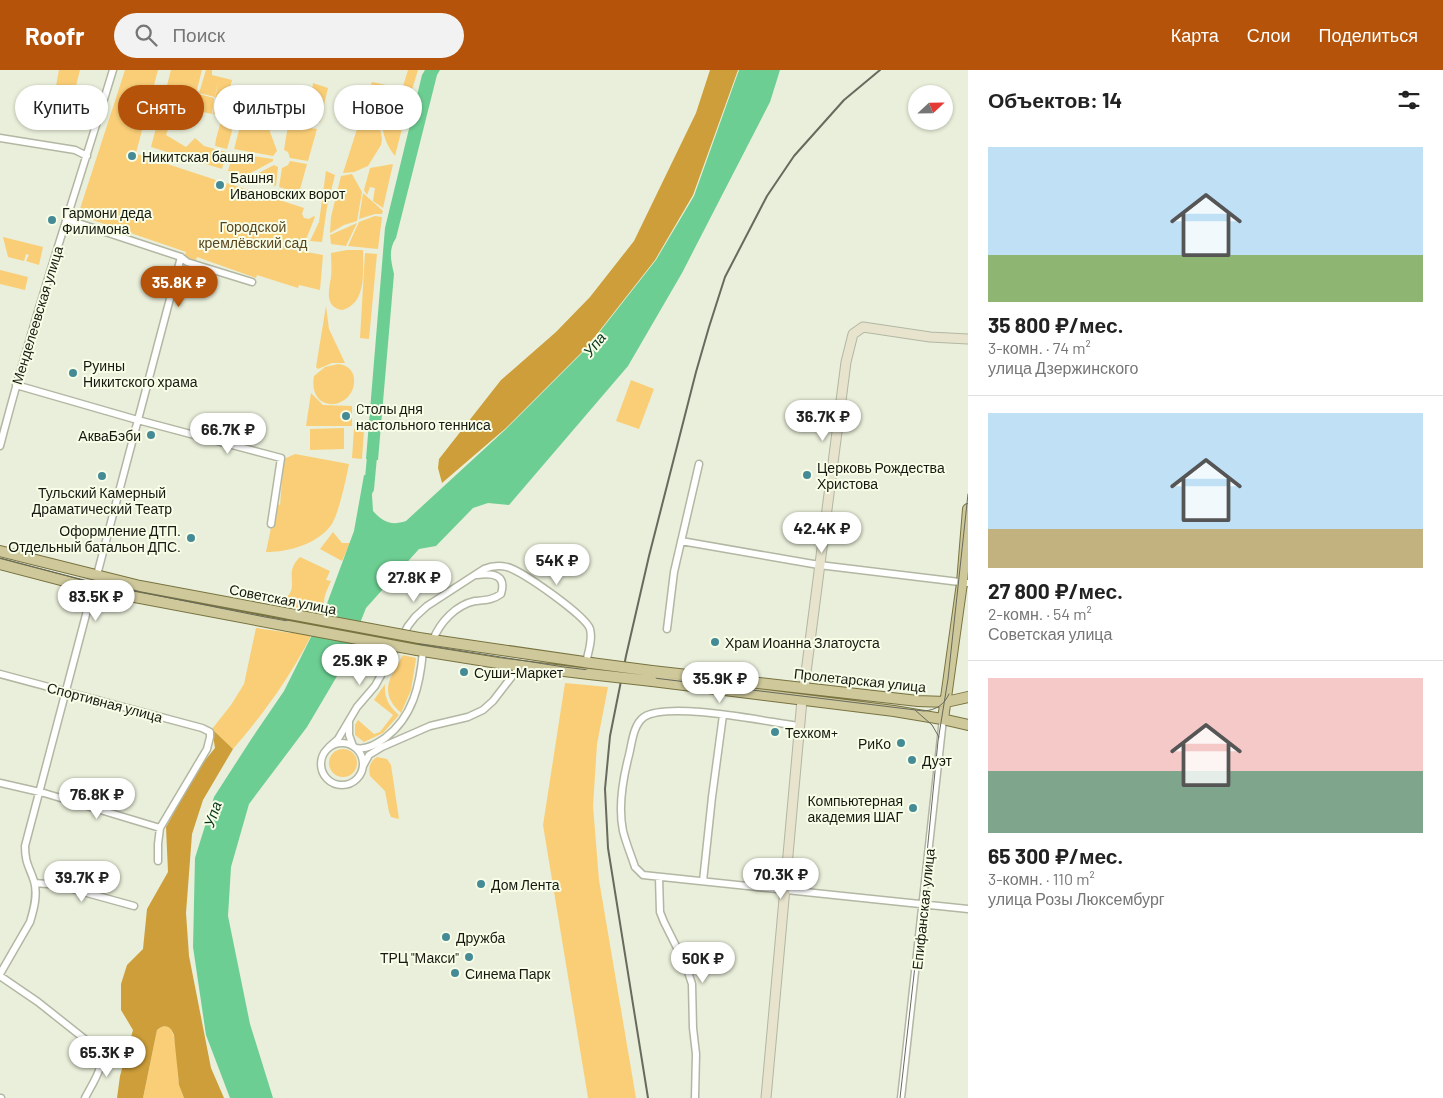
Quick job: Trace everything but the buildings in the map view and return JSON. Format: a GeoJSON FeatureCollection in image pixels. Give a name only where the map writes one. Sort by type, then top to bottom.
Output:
{"type":"FeatureCollection","features":[{"type":"Feature","properties":{"kind":"main road"},"geometry":{"type":"LineString","coordinates":[[944,720],[965,583],[968,509]]}},
{"type":"Feature","properties":{"kind":"main road","name":"Советская улица"},"geometry":{"type":"LineString","coordinates":[[0,551],[147,587],[419,638],[589,663],[652,676]]}},
{"type":"Feature","properties":{"kind":"main road","name":"Советская улица"},"geometry":{"type":"LineString","coordinates":[[0,564],[93,588],[420,651],[589,674],[652,676]]}},
{"type":"Feature","properties":{"kind":"main road"},"geometry":{"type":"LineString","coordinates":[[93,588],[96,576]]}},
{"type":"Feature","properties":{"kind":"main road","name":"Пролетарская улица"},"geometry":{"type":"LineString","coordinates":[[652,676],[804,688],[918,701],[946,702],[968,697]]}},
{"type":"Feature","properties":{"kind":"main road","name":"Пролетарская улица"},"geometry":{"type":"LineString","coordinates":[[652,676],[802,700],[894,711],[968,725]]}},
{"type":"Feature","properties":{"kind":"main road"},"geometry":{"type":"LineString","coordinates":[[802,700],[804,688]]}},
{"type":"Feature","properties":{"kind":"street","name":"Менделеевская улица"},"geometry":{"type":"LineString","coordinates":[[0,446],[48,275],[113,70]]}},
{"type":"Feature","properties":{"kind":"street"},"geometry":{"type":"LineString","coordinates":[[0,138],[75,150],[87,156]]}},
{"type":"Feature","properties":{"kind":"street"},"geometry":{"type":"LineString","coordinates":[[66,219],[181,257],[187,262],[252,282]]}},
{"type":"Feature","properties":{"kind":"street"},"geometry":{"type":"LineString","coordinates":[[96,576],[181,257]]}},
{"type":"Feature","properties":{"kind":"street"},"geometry":{"type":"LineString","coordinates":[[804,688],[846,362],[853,334],[863,327],[930,337],[968,339]]}},
{"type":"Feature","properties":{"kind":"street"},"geometry":{"type":"LineString","coordinates":[[16,385],[137,420],[281,458],[271,524]]}},
{"type":"Feature","properties":{"kind":"street"},"geometry":{"type":"LineString","coordinates":[[0,423],[7,417]]}},
{"type":"Feature","properties":{"kind":"street"},"geometry":{"type":"LineString","coordinates":[[667,629],[674,572],[699,464]]}},
{"type":"Feature","properties":{"kind":"street"},"geometry":{"type":"LineString","coordinates":[[681,541],[819,565],[965,583]]}},
{"type":"Feature","properties":{"kind":"street"},"geometry":{"type":"LineString","coordinates":[[520,666],[493,701],[483,710],[468,717],[430,726],[382,747],[369,755],[362,766],[360,774],[351,782],[338,784],[332,782],[323,772],[322,758],[329,747],[338,739],[350,718],[374,686],[408,626],[420,612],[484,569],[492,566],[516,570],[582,617],[590,628],[589,663]]}},
{"type":"Feature","properties":{"kind":"street"},"geometry":{"type":"LineString","coordinates":[[433,640],[446,619],[460,607],[472,602],[491,600],[501,594],[503,588],[499,577],[487,573],[475,575]]}},
{"type":"Feature","properties":{"kind":"street"},"geometry":{"type":"LineString","coordinates":[[85,1098],[98,1074],[102,1058],[101,1052],[38,1002],[0,975],[30,922],[35,904],[34,883],[26,861],[25,846],[93,588]]}},
{"type":"Feature","properties":{"kind":"street"},"geometry":{"type":"LineString","coordinates":[[329,747],[341,743],[365,748],[379,742],[391,733],[405,718],[415,698],[420,651]]}},
{"type":"Feature","properties":{"kind":"street","name":"Спортивная улица"},"geometry":{"type":"LineString","coordinates":[[0,674],[210,732],[207,749],[160,828]]}},
{"type":"Feature","properties":{"kind":"street"},"geometry":{"type":"LineString","coordinates":[[766,1098],[802,700]]}},
{"type":"Feature","properties":{"kind":"street"},"geometry":{"type":"LineString","coordinates":[[799,726],[723,715],[678,711],[655,713],[643,717],[633,735],[622,785],[623,830],[635,867],[643,875],[968,909]]}},
{"type":"Feature","properties":{"kind":"street"},"geometry":{"type":"LineString","coordinates":[[703,881],[723,715]]}},
{"type":"Feature","properties":{"kind":"street"},"geometry":{"type":"LineString","coordinates":[[350,718],[349,736],[361,756],[362,766]]}},
{"type":"Feature","properties":{"kind":"street","name":"Епифанская улица"},"geometry":{"type":"LineString","coordinates":[[901,1098],[944,720]]}},
{"type":"Feature","properties":{"kind":"street"},"geometry":{"type":"LineString","coordinates":[[0,783],[40,792],[160,828],[158,861]]}},
{"type":"Feature","properties":{"kind":"street"},"geometry":{"type":"LineString","coordinates":[[659,877],[660,912],[686,966],[692,984],[693,1028],[696,1054],[695,1098]]}},
{"type":"Feature","properties":{"kind":"street"},"geometry":{"type":"LineString","coordinates":[[34,883],[58,885],[134,906]]}},
{"type":"Feature","properties":{"kind":"green space"},"geometry":{"type":"Polygon","coordinates":[[[59,70],[80,70],[76,85],[56,85],[59,70]]]}},
{"type":"Feature","properties":{"kind":"green space","name":"Городской кремлёвский сад"},"geometry":{"type":"Polygon","coordinates":[[[125,70],[158,70],[154,85],[120,85],[125,70]]]}},
{"type":"Feature","properties":{"kind":"green space"},"geometry":{"type":"Polygon","coordinates":[[[171,70],[202,70],[198,85],[167,85],[171,70]]]}},
{"type":"Feature","properties":{"kind":"green space"},"geometry":{"type":"Polygon","coordinates":[[[206,70],[212,70],[212,75],[232,80],[231,85],[217,85],[218,80],[217,85],[214,85],[214,97],[204,94],[204,85],[201,85],[206,70]]]}},
{"type":"Feature","properties":{"kind":"green space"},"geometry":{"type":"Polygon","coordinates":[[[408,70],[418,70],[413,85],[403,85],[408,70]]]}},
{"type":"Feature","properties":{"kind":"green space"},"geometry":{"type":"Polygon","coordinates":[[[372,82],[386,85],[371,85],[372,82]]]}},
{"type":"Feature","properties":{"kind":"green space"},"geometry":{"type":"Polygon","coordinates":[[[324,87],[328,88],[324,105],[324,87]]]}},
{"type":"Feature","properties":{"kind":"green space","name":"Городской кремлёвский сад"},"geometry":{"type":"Polygon","coordinates":[[[118,92],[118,130],[142,130],[136,153],[129,152],[128,159],[135,161],[137,154],[216,180],[214,188],[224,191],[227,183],[304,208],[302,214],[304,218],[315,217],[305,242],[299,240],[295,250],[323,255],[320,290],[299,285],[298,288],[257,275],[256,278],[197,257],[196,261],[185,257],[186,252],[78,215],[106,130],[108,130],[108,122],[118,92]]]}},
{"type":"Feature","properties":{"kind":"green space"},"geometry":{"type":"Polygon","coordinates":[[[204,95],[214,98],[212,114],[204,112],[204,95]]]}},
{"type":"Feature","properties":{"kind":"green space"},"geometry":{"type":"Polygon","coordinates":[[[155,130],[168,130],[166,135],[186,147],[195,138],[204,146],[226,152],[222,169],[151,147],[155,130]]]}},
{"type":"Feature","properties":{"kind":"green space"},"geometry":{"type":"Polygon","coordinates":[[[218,130],[232,130],[227,149],[215,146],[218,130]]]}},
{"type":"Feature","properties":{"kind":"green space"},"geometry":{"type":"Polygon","coordinates":[[[239,130],[269,130],[277,151],[273,156],[234,149],[239,130]]]}},
{"type":"Feature","properties":{"kind":"green space"},"geometry":{"type":"Polygon","coordinates":[[[287,130],[317,130],[308,161],[290,158],[288,152],[284,150],[287,130]]]}},
{"type":"Feature","properties":{"kind":"green space"},"geometry":{"type":"Polygon","coordinates":[[[357,130],[380,130],[381,145],[368,166],[354,172],[343,173],[357,130]]]}},
{"type":"Feature","properties":{"kind":"green space"},"geometry":{"type":"Polygon","coordinates":[[[402,130],[395,156],[387,144],[383,131],[402,130]]]}},
{"type":"Feature","properties":{"kind":"green space"},"geometry":{"type":"Polygon","coordinates":[[[233,153],[273,159],[273,161],[245,176],[228,171],[233,153]]]}},
{"type":"Feature","properties":{"kind":"green space"},"geometry":{"type":"Polygon","coordinates":[[[290,161],[307,164],[299,193],[279,187],[282,168],[288,165],[290,161]]]}},
{"type":"Feature","properties":{"kind":"green space"},"geometry":{"type":"Polygon","coordinates":[[[393,164],[383,208],[373,201],[375,188],[370,187],[367,195],[364,190],[370,168],[393,164]]]}},
{"type":"Feature","properties":{"kind":"green space"},"geometry":{"type":"Polygon","coordinates":[[[274,165],[278,167],[276,186],[249,178],[274,165]]]}},
{"type":"Feature","properties":{"kind":"green space"},"geometry":{"type":"Polygon","coordinates":[[[326,171],[335,175],[327,207],[322,242],[310,241],[319,222],[326,171]]]}},
{"type":"Feature","properties":{"kind":"green space"},"geometry":{"type":"Polygon","coordinates":[[[352,174],[362,192],[357,221],[344,225],[330,233],[331,217],[341,176],[352,174]]]}},
{"type":"Feature","properties":{"kind":"green space"},"geometry":{"type":"Polygon","coordinates":[[[363,193],[383,211],[382,214],[359,219],[363,193]]]}},
{"type":"Feature","properties":{"kind":"green space"},"geometry":{"type":"Polygon","coordinates":[[[375,216],[382,217],[378,249],[348,246],[359,222],[375,216]]]}},
{"type":"Feature","properties":{"kind":"green space"},"geometry":{"type":"Polygon","coordinates":[[[357,223],[346,246],[331,244],[330,235],[357,223]]]}},
{"type":"Feature","properties":{"kind":"green space"},"geometry":{"type":"Polygon","coordinates":[[[3,237],[43,247],[39,265],[26,261],[29,255],[26,254],[24,261],[8,257],[3,237]]]}},
{"type":"Feature","properties":{"kind":"green space"},"geometry":{"type":"Polygon","coordinates":[[[363,250],[363,277],[360,294],[356,301],[350,307],[342,310],[332,305],[329,297],[331,253],[363,250]]]}},
{"type":"Feature","properties":{"kind":"green space"},"geometry":{"type":"Polygon","coordinates":[[[365,253],[377,254],[369,339],[360,338],[365,253]]]}},
{"type":"Feature","properties":{"kind":"green space"},"geometry":{"type":"Polygon","coordinates":[[[0,270],[28,277],[25,290],[0,284],[0,270]]]}},
{"type":"Feature","properties":{"kind":"green space"},"geometry":{"type":"Polygon","coordinates":[[[326,306],[329,329],[345,363],[332,363],[318,369],[316,367],[326,306]]]}},
{"type":"Feature","properties":{"kind":"green space"},"geometry":{"type":"Polygon","coordinates":[[[338,364],[346,366],[351,370],[354,378],[353,389],[348,397],[341,402],[324,403],[318,398],[314,389],[314,376],[325,367],[338,364]]]}},
{"type":"Feature","properties":{"kind":"green space"},"geometry":{"type":"Polygon","coordinates":[[[631,380],[654,389],[639,429],[616,421],[631,380]]]}},
{"type":"Feature","properties":{"kind":"green space"},"geometry":{"type":"Polygon","coordinates":[[[311,393],[323,405],[352,406],[352,426],[306,426],[311,393]]]}},
{"type":"Feature","properties":{"kind":"green space"},"geometry":{"type":"Polygon","coordinates":[[[344,428],[344,449],[310,450],[310,429],[344,428]]]}},
{"type":"Feature","properties":{"kind":"green space"},"geometry":{"type":"Polygon","coordinates":[[[354,429],[364,430],[362,459],[352,458],[354,429]]]}},
{"type":"Feature","properties":{"kind":"green space"},"geometry":{"type":"Polygon","coordinates":[[[295,454],[349,464],[340,504],[332,524],[319,537],[302,546],[266,552],[276,504],[280,505],[284,459],[295,454]]]}},
{"type":"Feature","properties":{"kind":"green space"},"geometry":{"type":"Polygon","coordinates":[[[333,532],[342,543],[350,543],[342,561],[320,549],[333,532]]]}},
{"type":"Feature","properties":{"kind":"green space"},"geometry":{"type":"Polygon","coordinates":[[[300,557],[330,571],[326,580],[331,581],[325,596],[324,609],[302,653],[284,682],[255,723],[233,749],[212,729],[231,705],[244,684],[256,628],[291,633],[298,608],[284,604],[292,589],[293,567],[300,557]]]}},
{"type":"Feature","properties":{"kind":"green space"},"geometry":{"type":"Polygon","coordinates":[[[403,655],[416,659],[411,690],[401,713],[390,698],[388,685],[403,655]]]}},
{"type":"Feature","properties":{"kind":"green space"},"geometry":{"type":"Polygon","coordinates":[[[565,683],[608,687],[597,744],[593,806],[599,880],[636,1098],[588,1098],[543,825],[565,683]]]}},
{"type":"Feature","properties":{"kind":"green space"},"geometry":{"type":"Polygon","coordinates":[[[385,684],[385,693],[388,701],[399,715],[383,733],[364,742],[355,735],[355,725],[358,720],[374,734],[380,732],[393,715],[374,700],[385,684]]]}},
{"type":"Feature","properties":{"kind":"green space"},"geometry":{"type":"Polygon","coordinates":[[[343,749],[353,753],[357,763],[353,773],[343,777],[333,773],[329,763],[333,753],[343,749]]]}},
{"type":"Feature","properties":{"kind":"green space"},"geometry":{"type":"Polygon","coordinates":[[[377,757],[387,759],[391,765],[399,819],[391,817],[385,791],[370,776],[370,765],[377,757]]]}},
{"type":"Feature","properties":{"kind":"green space"},"geometry":{"type":"Polygon","coordinates":[[[167,1026],[174,1035],[179,1083],[184,1098],[143,1098],[157,1030],[167,1026]]]}},
{"type":"Feature","properties":{"kind":"shaded area"},"geometry":{"type":"Polygon","coordinates":[[[710,70],[738,70],[693,195],[655,260],[586,348],[506,428],[442,483],[438,468],[439,459],[501,380],[556,332],[590,297],[634,241],[696,113],[710,70]]]}},
{"type":"Feature","properties":{"kind":"shaded area"},"geometry":{"type":"Polygon","coordinates":[[[212,729],[233,749],[203,800],[192,834],[186,913],[189,956],[211,1068],[224,1098],[184,1098],[179,1085],[174,1035],[165,1026],[157,1030],[143,1098],[117,1098],[120,1076],[133,1030],[121,1010],[121,984],[127,965],[143,949],[147,909],[168,872],[166,827],[198,769],[215,748],[212,729]]]}},
{"type":"Feature","properties":{"kind":"water"},"geometry":{"type":"Polygon","coordinates":[[[425,70],[440,70],[437,75],[396,238],[391,251],[394,274],[378,460],[366,459],[385,228],[409,130],[422,130],[422,85],[420,85],[425,70]]]}},
{"type":"Feature","properties":{"kind":"water","name":"Упа"},"geometry":{"type":"Polygon","coordinates":[[[739,70],[780,70],[770,102],[682,273],[628,366],[509,505],[488,503],[473,508],[436,546],[419,549],[366,608],[343,666],[307,727],[249,804],[231,867],[228,916],[250,1024],[273,1098],[230,1098],[206,1035],[193,947],[195,858],[214,797],[284,691],[325,609],[354,531],[364,475],[374,476],[373,511],[380,518],[388,522],[406,521],[506,429],[587,348],[656,260],[694,196],[739,70]]]}},
{"type":"Feature","properties":{"kind":"waterway","name":"Упа"},"geometry":{"type":"LineString","coordinates":[[369,489],[373,446]]}},
{"type":"Feature","properties":{"kind":"tram line"},"geometry":{"type":"LineString","coordinates":[[900,1098],[938,741],[948,679],[968,494]]}},
{"type":"Feature","properties":{"kind":"tram line"},"geometry":{"type":"LineString","coordinates":[[0,558],[95,583],[265,617],[564,667],[924,711],[939,706],[949,694]]}},
{"type":"Feature","properties":{"kind":"tram line"},"geometry":{"type":"LineString","coordinates":[[915,710],[932,725],[939,737]]}},
{"type":"Feature","properties":{"kind":"railway"},"geometry":{"type":"LineString","coordinates":[[648,1098],[608,848],[605,789],[610,736],[626,656],[649,556],[696,372],[725,277],[767,196],[794,156],[844,100],[880,70]]}},
{"type":"Feature","properties":{"kind":"place","name":"Никитская башня"},"geometry":{"type":"Point","coordinates":[132,156]}},
{"type":"Feature","properties":{"kind":"place","name":"Башня Ивановских ворот"},"geometry":{"type":"Point","coordinates":[220,185]}},
{"type":"Feature","properties":{"kind":"place","name":"Гармони деда Филимона"},"geometry":{"type":"Point","coordinates":[52,220]}},
{"type":"Feature","properties":{"kind":"place","name":"Руины Никитского храма"},"geometry":{"type":"Point","coordinates":[73,373]}},
{"type":"Feature","properties":{"kind":"place","name":"Cтолы дня настольного тенниса"},"geometry":{"type":"Point","coordinates":[346,416]}},
{"type":"Feature","properties":{"kind":"place","name":"АкваБэби"},"geometry":{"type":"Point","coordinates":[151,435]}},
{"type":"Feature","properties":{"kind":"place","name":"Церковь Рождества Христова"},"geometry":{"type":"Point","coordinates":[807,475]}},
{"type":"Feature","properties":{"kind":"place","name":"Тульский Камерный Драматический Театр"},"geometry":{"type":"Point","coordinates":[102,476]}},
{"type":"Feature","properties":{"kind":"place","name":"Оформление ДТП. Отдельный батальон ДПС."},"geometry":{"type":"Point","coordinates":[191,538]}},
{"type":"Feature","properties":{"kind":"place","name":"Храм Иоанна Златоуста"},"geometry":{"type":"Point","coordinates":[715,642]}},
{"type":"Feature","properties":{"kind":"place","name":"Суши-Маркет"},"geometry":{"type":"Point","coordinates":[464,672]}},
{"type":"Feature","properties":{"kind":"place","name":"Техком+"},"geometry":{"type":"Point","coordinates":[775,732]}},
{"type":"Feature","properties":{"kind":"place","name":"РиКо"},"geometry":{"type":"Point","coordinates":[901,743]}},
{"type":"Feature","properties":{"kind":"place","name":"Дуэт"},"geometry":{"type":"Point","coordinates":[912,760]}},
{"type":"Feature","properties":{"kind":"place","name":"Компьютерная академия ШАГ"},"geometry":{"type":"Point","coordinates":[913,808]}},
{"type":"Feature","properties":{"kind":"place","name":"Дом Лента"},"geometry":{"type":"Point","coordinates":[481,884]}},
{"type":"Feature","properties":{"kind":"place","name":"Дружба"},"geometry":{"type":"Point","coordinates":[446,937]}},
{"type":"Feature","properties":{"kind":"place","name":"ТРЦ \"Макси\""},"geometry":{"type":"Point","coordinates":[469,957]}},
{"type":"Feature","properties":{"kind":"place","name":"Синема Парк"},"geometry":{"type":"Point","coordinates":[455,973]}}]}
